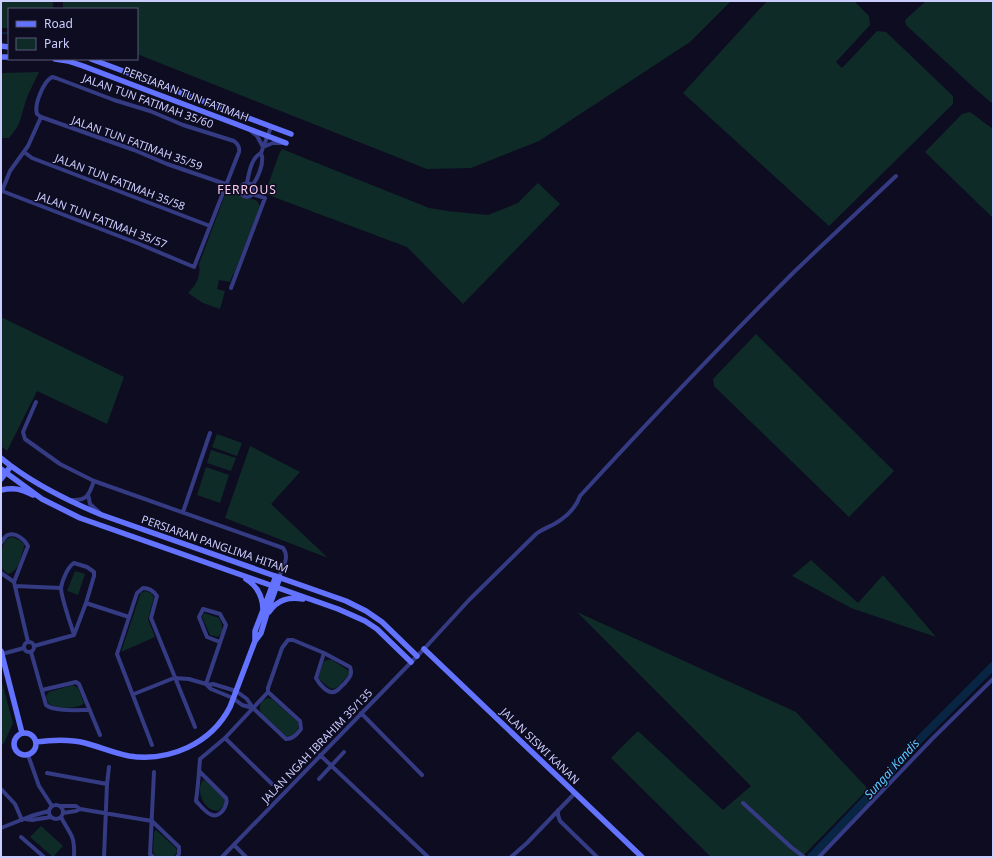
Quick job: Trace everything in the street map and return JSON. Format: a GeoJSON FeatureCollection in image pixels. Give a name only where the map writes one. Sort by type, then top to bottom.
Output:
{"type":"FeatureCollection","features":[{"type":"Feature","properties":{"kind":"street","name":"PERSIARAN TUN FATIMAH"},"geometry":{"type":"LineString","coordinates":[[62,60],[83,66],[286,143]]}},
{"type":"Feature","properties":{"kind":"street","name":"PERSIARAN TUN FATIMAH"},"geometry":{"type":"LineString","coordinates":[[95,60],[291,134]]}},
{"type":"Feature","properties":{"kind":"street","name":"JALAN TUN FATIMAH 35/60"},"geometry":{"type":"LineString","coordinates":[[40,117],[37,114],[36,107],[45,82],[52,78],[56,78],[114,100],[150,111],[183,125],[234,141],[240,148],[226,185]]}},
{"type":"Feature","properties":{"kind":"street"},"geometry":{"type":"LineString","coordinates":[[24,152],[40,117]]}},
{"type":"Feature","properties":{"kind":"street","name":"JALAN TUN FATIMAH 35/59"},"geometry":{"type":"LineString","coordinates":[[40,117],[134,150],[167,164],[240,189]]}},
{"type":"Feature","properties":{"kind":"street"},"geometry":{"type":"LineString","coordinates":[[252,194],[254,190],[252,186],[260,171],[263,157],[261,153],[271,127]]}},
{"type":"Feature","properties":{"kind":"street"},"geometry":{"type":"LineString","coordinates":[[249,129],[257,136],[263,147]]}},
{"type":"Feature","properties":{"kind":"street"},"geometry":{"type":"LineString","coordinates":[[263,147],[272,144],[286,143]]}},
{"type":"Feature","properties":{"kind":"street","name":"JALAN TUN FATIMAH 35/57"},"geometry":{"type":"LineString","coordinates":[[24,152],[10,171],[2,191],[137,243],[194,267],[210,226]]}},
{"type":"Feature","properties":{"kind":"street","name":"JALAN TUN FATIMAH 35/58"},"geometry":{"type":"LineString","coordinates":[[24,152],[32,158],[210,226]]}},
{"type":"Feature","properties":{"kind":"street"},"geometry":{"type":"LineString","coordinates":[[247,183],[251,165],[256,155],[261,153]]}},
{"type":"Feature","properties":{"kind":"street","name":"JALAN NGAH IBRAHIM 35/135"},"geometry":{"type":"LineString","coordinates":[[222,857],[424,649],[469,600],[536,534],[558,522],[569,512],[577,503],[580,496],[601,473],[791,275],[896,176]]}},
{"type":"Feature","properties":{"kind":"street"},"geometry":{"type":"LineString","coordinates":[[247,183],[252,186]]}},
{"type":"Feature","properties":{"kind":"street"},"geometry":{"type":"LineString","coordinates":[[231,288],[265,198],[252,194],[248,197],[244,196],[240,189],[242,185],[247,183]]}},
{"type":"Feature","properties":{"kind":"street"},"geometry":{"type":"LineString","coordinates":[[210,226],[226,185]]}},
{"type":"Feature","properties":{"kind":"street"},"geometry":{"type":"LineString","coordinates":[[36,402],[23,432],[25,440],[60,464],[94,481],[283,548],[287,552],[286,559],[265,612],[261,633],[255,641],[225,716],[203,739],[176,752],[147,757],[128,756],[72,741],[36,742]]}},
{"type":"Feature","properties":{"kind":"street"},"geometry":{"type":"LineString","coordinates":[[183,512],[210,433]]}},
{"type":"Feature","properties":{"kind":"street","name":"PERSIARAN PANGLIMA HITAM"},"geometry":{"type":"LineString","coordinates":[[1,458],[39,485],[102,515],[346,601],[366,611],[382,622],[417,656]]}},
{"type":"Feature","properties":{"kind":"street"},"geometry":{"type":"LineString","coordinates":[[1,479],[4,470],[11,466]]}},
{"type":"Feature","properties":{"kind":"street","name":"PERSIARAN PANGLIMA HITAM"},"geometry":{"type":"LineString","coordinates":[[4,470],[42,499],[80,518],[338,609],[377,629],[411,662]]}},
{"type":"Feature","properties":{"kind":"street"},"geometry":{"type":"LineString","coordinates":[[68,500],[81,501],[88,494],[94,481]]}},
{"type":"Feature","properties":{"kind":"street"},"geometry":{"type":"LineString","coordinates":[[1,490],[11,488],[20,489],[42,499]]}},
{"type":"Feature","properties":{"kind":"street"},"geometry":{"type":"LineString","coordinates":[[88,494],[90,504],[102,515]]}},
{"type":"Feature","properties":{"kind":"street"},"geometry":{"type":"LineString","coordinates":[[1,542],[6,536],[14,535],[25,541],[28,546],[15,584],[28,642]]}},
{"type":"Feature","properties":{"kind":"street"},"geometry":{"type":"LineString","coordinates":[[72,564],[77,564],[91,569],[94,572],[94,576],[74,635],[61,588],[68,569],[72,564]]}},
{"type":"Feature","properties":{"kind":"street"},"geometry":{"type":"LineString","coordinates":[[1,572],[15,584],[61,588]]}},
{"type":"Feature","properties":{"kind":"street"},"geometry":{"type":"LineString","coordinates":[[239,574],[254,584],[261,596],[265,612]]}},
{"type":"Feature","properties":{"kind":"street"},"geometry":{"type":"LineString","coordinates":[[152,745],[134,694],[117,654],[137,593],[142,588],[155,592],[157,596],[151,618],[195,727]]}},
{"type":"Feature","properties":{"kind":"street"},"geometry":{"type":"LineString","coordinates":[[265,612],[283,599],[292,598],[312,600]]}},
{"type":"Feature","properties":{"kind":"street"},"geometry":{"type":"LineString","coordinates":[[86,603],[129,617]]}},
{"type":"Feature","properties":{"kind":"street"},"geometry":{"type":"LineString","coordinates":[[207,685],[226,625],[220,614],[203,609],[199,617],[207,637],[220,642]]}},
{"type":"Feature","properties":{"kind":"street"},"geometry":{"type":"LineString","coordinates":[[69,617],[75,622],[78,622],[80,619]]}},
{"type":"Feature","properties":{"kind":"street"},"geometry":{"type":"LineString","coordinates":[[34,646],[74,635]]}},
{"type":"Feature","properties":{"kind":"street"},"geometry":{"type":"LineString","coordinates":[[199,771],[226,798],[227,806],[216,816],[210,814],[196,801],[200,759],[225,738],[268,692],[268,688],[282,648],[288,640],[293,640],[324,653],[350,667],[352,672],[351,676],[335,692],[326,690],[318,683],[316,678],[324,653]]}},
{"type":"Feature","properties":{"kind":"street"},"geometry":{"type":"LineString","coordinates":[[28,642],[31,642],[34,646]]}},
{"type":"Feature","properties":{"kind":"street"},"geometry":{"type":"LineString","coordinates":[[24,648],[25,644],[28,642]]}},
{"type":"Feature","properties":{"kind":"street"},"geometry":{"type":"LineString","coordinates":[[34,646],[34,649],[31,652],[46,705],[56,709],[90,710]]}},
{"type":"Feature","properties":{"kind":"street"},"geometry":{"type":"LineString","coordinates":[[22,733],[2,652],[24,648],[26,651],[31,652]]}},
{"type":"Feature","properties":{"kind":"street","name":"JALAN SISWI KANAN"},"geometry":{"type":"LineString","coordinates":[[424,649],[642,857]]}},
{"type":"Feature","properties":{"kind":"street"},"geometry":{"type":"LineString","coordinates":[[134,694],[174,678],[189,679],[207,685],[211,689],[233,698],[242,705],[253,708]]}},
{"type":"Feature","properties":{"kind":"street"},"geometry":{"type":"LineString","coordinates":[[819,857],[932,739],[993,680]]}},
{"type":"Feature","properties":{"kind":"street"},"geometry":{"type":"LineString","coordinates":[[42,690],[76,682],[81,687],[100,735]]}},
{"type":"Feature","properties":{"kind":"street"},"geometry":{"type":"LineString","coordinates":[[207,685],[213,684],[236,691],[247,699],[253,708],[286,738],[290,739],[301,729],[300,721],[268,692]]}},
{"type":"Feature","properties":{"kind":"street"},"geometry":{"type":"LineString","coordinates":[[361,713],[422,776]]}},
{"type":"Feature","properties":{"kind":"street"},"geometry":{"type":"LineString","coordinates":[[22,733],[30,734],[36,742],[34,750],[28,755],[21,754],[16,750],[15,740],[22,733]]}},
{"type":"Feature","properties":{"kind":"street"},"geometry":{"type":"LineString","coordinates":[[225,738],[272,784]]}},
{"type":"Feature","properties":{"kind":"street"},"geometry":{"type":"LineString","coordinates":[[319,779],[344,752]]}},
{"type":"Feature","properties":{"kind":"street"},"geometry":{"type":"LineString","coordinates":[[28,755],[38,786],[52,806]]}},
{"type":"Feature","properties":{"kind":"street"},"geometry":{"type":"LineString","coordinates":[[320,755],[428,857]]}},
{"type":"Feature","properties":{"kind":"street"},"geometry":{"type":"LineString","coordinates":[[104,857],[109,767]]}},
{"type":"Feature","properties":{"kind":"street"},"geometry":{"type":"LineString","coordinates":[[153,857],[150,854],[154,772]]}},
{"type":"Feature","properties":{"kind":"street"},"geometry":{"type":"LineString","coordinates":[[47,773],[107,784]]}},
{"type":"Feature","properties":{"kind":"street"},"geometry":{"type":"LineString","coordinates":[[1,789],[15,804],[24,820]]}},
{"type":"Feature","properties":{"kind":"street"},"geometry":{"type":"LineString","coordinates":[[511,857],[527,843],[575,793]]}},
{"type":"Feature","properties":{"kind":"street"},"geometry":{"type":"LineString","coordinates":[[743,803],[804,857]]}},
{"type":"Feature","properties":{"kind":"street"},"geometry":{"type":"LineString","coordinates":[[52,806],[76,806],[80,809],[152,821],[179,847],[179,854],[177,857]]}},
{"type":"Feature","properties":{"kind":"street"},"geometry":{"type":"LineString","coordinates":[[1,828],[31,816],[49,811],[52,806]]}},
{"type":"Feature","properties":{"kind":"street"},"geometry":{"type":"LineString","coordinates":[[60,806],[62,815],[72,836],[74,844],[74,857]]}},
{"type":"Feature","properties":{"kind":"street"},"geometry":{"type":"LineString","coordinates":[[24,820],[51,817],[57,819],[62,815],[80,809]]}},
{"type":"Feature","properties":{"kind":"street"},"geometry":{"type":"LineString","coordinates":[[558,810],[560,821],[597,857]]}},
{"type":"Feature","properties":{"kind":"street"},"geometry":{"type":"LineString","coordinates":[[49,811],[51,817]]}},
{"type":"Feature","properties":{"kind":"street"},"geometry":{"type":"LineString","coordinates":[[21,837],[44,857]]}},
{"type":"Feature","properties":{"kind":"street"},"geometry":{"type":"LineString","coordinates":[[234,845],[246,857]]}},
{"type":"Feature","properties":{"kind":"green space"},"geometry":{"type":"Polygon","coordinates":[[[1,1],[53,1],[53,8],[8,8],[8,28],[1,28],[1,1]]]}},
{"type":"Feature","properties":{"kind":"green space"},"geometry":{"type":"Polygon","coordinates":[[[63,1],[731,1],[690,42],[539,141],[471,168],[427,169],[138,54],[138,8],[63,8],[63,1]]]}},
{"type":"Feature","properties":{"kind":"green space"},"geometry":{"type":"Polygon","coordinates":[[[767,1],[854,1],[869,16],[870,25],[836,62],[842,68],[877,31],[886,32],[953,96],[953,104],[829,226],[683,93],[767,1]]]}},
{"type":"Feature","properties":{"kind":"green space"},"geometry":{"type":"Polygon","coordinates":[[[926,1],[993,1],[993,104],[906,25],[905,20],[926,1]]]}},
{"type":"Feature","properties":{"kind":"green space"},"geometry":{"type":"Polygon","coordinates":[[[39,72],[27,98],[18,126],[9,138],[1,138],[1,73],[39,72]]]}},
{"type":"Feature","properties":{"kind":"green space"},"geometry":{"type":"Polygon","coordinates":[[[970,112],[993,129],[993,218],[925,152],[962,114],[970,112]]]}},
{"type":"Feature","properties":{"kind":"green space"},"geometry":{"type":"Polygon","coordinates":[[[282,149],[429,208],[488,215],[518,203],[538,183],[560,204],[463,304],[407,247],[263,193],[267,188],[282,149]]]}},
{"type":"Feature","properties":{"kind":"green space"},"geometry":{"type":"Polygon","coordinates":[[[230,191],[243,197],[256,200],[260,207],[230,282],[219,280],[217,289],[225,291],[220,309],[203,303],[188,293],[197,280],[199,264],[225,195],[230,191]]]}},
{"type":"Feature","properties":{"kind":"green space"},"geometry":{"type":"Polygon","coordinates":[[[1,317],[124,377],[107,424],[37,391],[7,451],[1,446],[1,317]]]}},
{"type":"Feature","properties":{"kind":"green space"},"geometry":{"type":"Polygon","coordinates":[[[756,334],[894,471],[849,517],[714,386],[713,379],[756,334]]]}},
{"type":"Feature","properties":{"kind":"green space"},"geometry":{"type":"Polygon","coordinates":[[[217,434],[242,443],[237,456],[212,447],[217,434]]]}},
{"type":"Feature","properties":{"kind":"green space"},"geometry":{"type":"Polygon","coordinates":[[[250,446],[300,472],[271,504],[328,558],[225,518],[250,446]]]}},
{"type":"Feature","properties":{"kind":"green space"},"geometry":{"type":"Polygon","coordinates":[[[211,450],[236,458],[231,471],[207,463],[211,450]]]}},
{"type":"Feature","properties":{"kind":"green space"},"geometry":{"type":"Polygon","coordinates":[[[206,467],[229,475],[220,503],[197,495],[206,467]]]}},
{"type":"Feature","properties":{"kind":"green space"},"geometry":{"type":"Polygon","coordinates":[[[12,537],[24,544],[24,547],[17,567],[12,573],[8,574],[1,568],[1,554],[5,541],[12,537]]]}},
{"type":"Feature","properties":{"kind":"green space"},"geometry":{"type":"Polygon","coordinates":[[[811,560],[858,603],[883,575],[936,637],[851,608],[792,576],[811,560]]]}},
{"type":"Feature","properties":{"kind":"green space"},"geometry":{"type":"Polygon","coordinates":[[[75,571],[85,574],[78,595],[67,591],[75,571]]]}},
{"type":"Feature","properties":{"kind":"green space"},"geometry":{"type":"Polygon","coordinates":[[[145,591],[151,593],[154,597],[148,619],[155,637],[121,652],[140,595],[145,591]]]}},
{"type":"Feature","properties":{"kind":"green space"},"geometry":{"type":"Polygon","coordinates":[[[577,612],[796,712],[868,789],[802,857],[711,857],[611,758],[638,731],[723,810],[751,786],[577,612]]]}},
{"type":"Feature","properties":{"kind":"green space"},"geometry":{"type":"Polygon","coordinates":[[[204,613],[219,618],[222,628],[218,637],[210,635],[202,617],[204,613]]]}},
{"type":"Feature","properties":{"kind":"green space"},"geometry":{"type":"Polygon","coordinates":[[[332,660],[349,671],[349,674],[341,684],[332,689],[319,679],[318,676],[324,661],[332,660]]]}},
{"type":"Feature","properties":{"kind":"green space"},"geometry":{"type":"Polygon","coordinates":[[[1,679],[13,723],[4,743],[1,745],[1,679]]]}},
{"type":"Feature","properties":{"kind":"green space"},"geometry":{"type":"Polygon","coordinates":[[[73,685],[78,688],[84,703],[82,705],[65,708],[48,703],[46,696],[49,692],[73,685]]]}},
{"type":"Feature","properties":{"kind":"green space"},"geometry":{"type":"Polygon","coordinates":[[[268,698],[272,699],[298,722],[298,729],[290,736],[286,736],[261,713],[261,703],[268,698]]]}},
{"type":"Feature","properties":{"kind":"green space"},"geometry":{"type":"Polygon","coordinates":[[[203,780],[224,798],[225,804],[218,811],[209,808],[202,800],[200,789],[203,780]]]}},
{"type":"Feature","properties":{"kind":"green space"},"geometry":{"type":"Polygon","coordinates":[[[41,826],[63,846],[53,857],[30,837],[41,826]]]}},
{"type":"Feature","properties":{"kind":"green space"},"geometry":{"type":"Polygon","coordinates":[[[156,830],[176,848],[177,852],[173,857],[156,857],[153,852],[154,832],[156,830]]]}},
{"type":"Feature","properties":{"kind":"waterway"},"geometry":{"type":"LineString","coordinates":[[1,33],[8,33]]}},
{"type":"Feature","properties":{"kind":"waterway","name":"Sungai Kandis"},"geometry":{"type":"LineString","coordinates":[[811,857],[890,774],[895,764],[993,666]]}},
{"type":"Feature","properties":{"kind":"district","name":"FERROUS"},"geometry":{"type":"Point","coordinates":[247,190]}}]}
